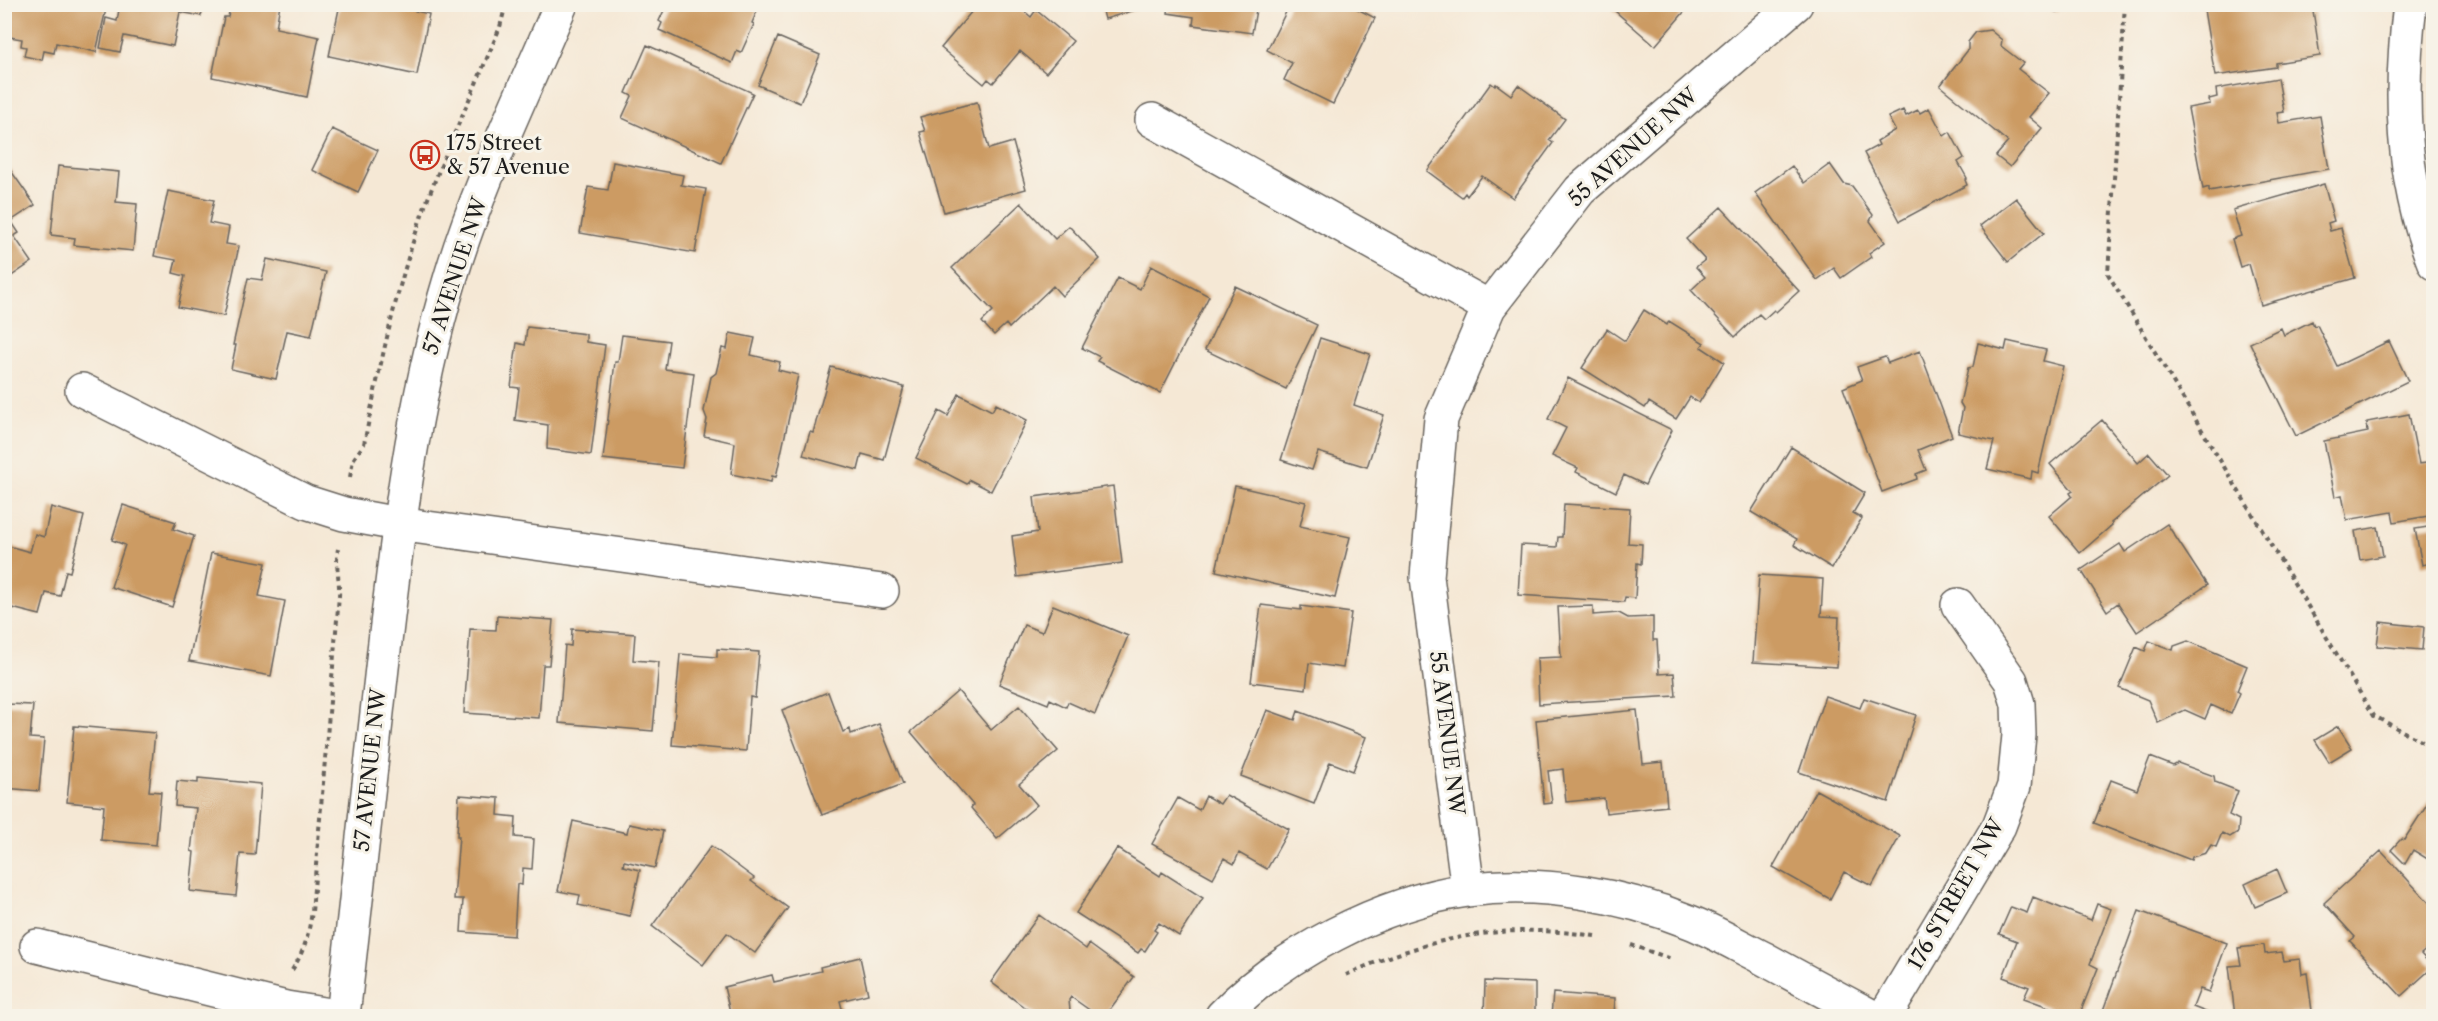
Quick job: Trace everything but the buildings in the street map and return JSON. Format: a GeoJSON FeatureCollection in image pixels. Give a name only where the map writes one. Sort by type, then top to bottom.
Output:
{"type":"FeatureCollection","features":[{"type":"Feature","properties":{"kind":"street","name":"57 AVENUE NW"},"geometry":{"type":"LineString","coordinates":[[343,1017],[398,524],[416,415],[451,276],[477,202],[561,4]]}},
{"type":"Feature","properties":{"kind":"street","name":"55 AVENUE NW"},"geometry":{"type":"LineString","coordinates":[[1468,890],[1427,577],[1441,420],[1489,307],[1580,190],[1796,4]]}},
{"type":"Feature","properties":{"kind":"street"},"geometry":{"type":"LineString","coordinates":[[2410,4],[2404,51],[2403,109],[2406,160],[2415,208],[2433,263]]}},
{"type":"Feature","properties":{"kind":"street"},"geometry":{"type":"LineString","coordinates":[[1152,120],[1489,307]]}},
{"type":"Feature","properties":{"kind":"street"},"geometry":{"type":"LineString","coordinates":[[82,390],[306,502],[344,514],[398,524],[882,591]]}},
{"type":"Feature","properties":{"kind":"street","name":"176 STREET NW"},"geometry":{"type":"LineString","coordinates":[[1885,1017],[1999,826],[2014,786],[2019,735],[2018,704],[2011,681],[1958,605]]}},
{"type":"Feature","properties":{"kind":"street"},"geometry":{"type":"LineString","coordinates":[[1222,1017],[1233,1004],[1291,960],[1339,932],[1385,912],[1468,890],[1541,888],[1599,896],[1652,909],[1691,922],[1729,940],[1871,1017]]}},
{"type":"Feature","properties":{"kind":"street"},"geometry":{"type":"LineString","coordinates":[[37,946],[286,1008],[336,1017]]}},
{"type":"Feature","properties":{"kind":"path"},"geometry":{"type":"LineString","coordinates":[[2126,4],[2108,274],[2374,716],[2433,748]]}},
{"type":"Feature","properties":{"kind":"path"},"geometry":{"type":"LineString","coordinates":[[292,970],[301,958],[312,912],[339,596],[339,570],[336,561]]}},
{"type":"Feature","properties":{"kind":"path"},"geometry":{"type":"LineString","coordinates":[[1342,976],[1380,959],[1431,942],[1474,934],[1562,931],[1604,937]]}},
{"type":"Feature","properties":{"kind":"path"},"geometry":{"type":"LineString","coordinates":[[1624,942],[1679,961]]}},
{"type":"Feature","properties":{"kind":"place","name":"175 Street & 57 Avenue"},"geometry":{"type":"Point","coordinates":[425,155]}}]}
